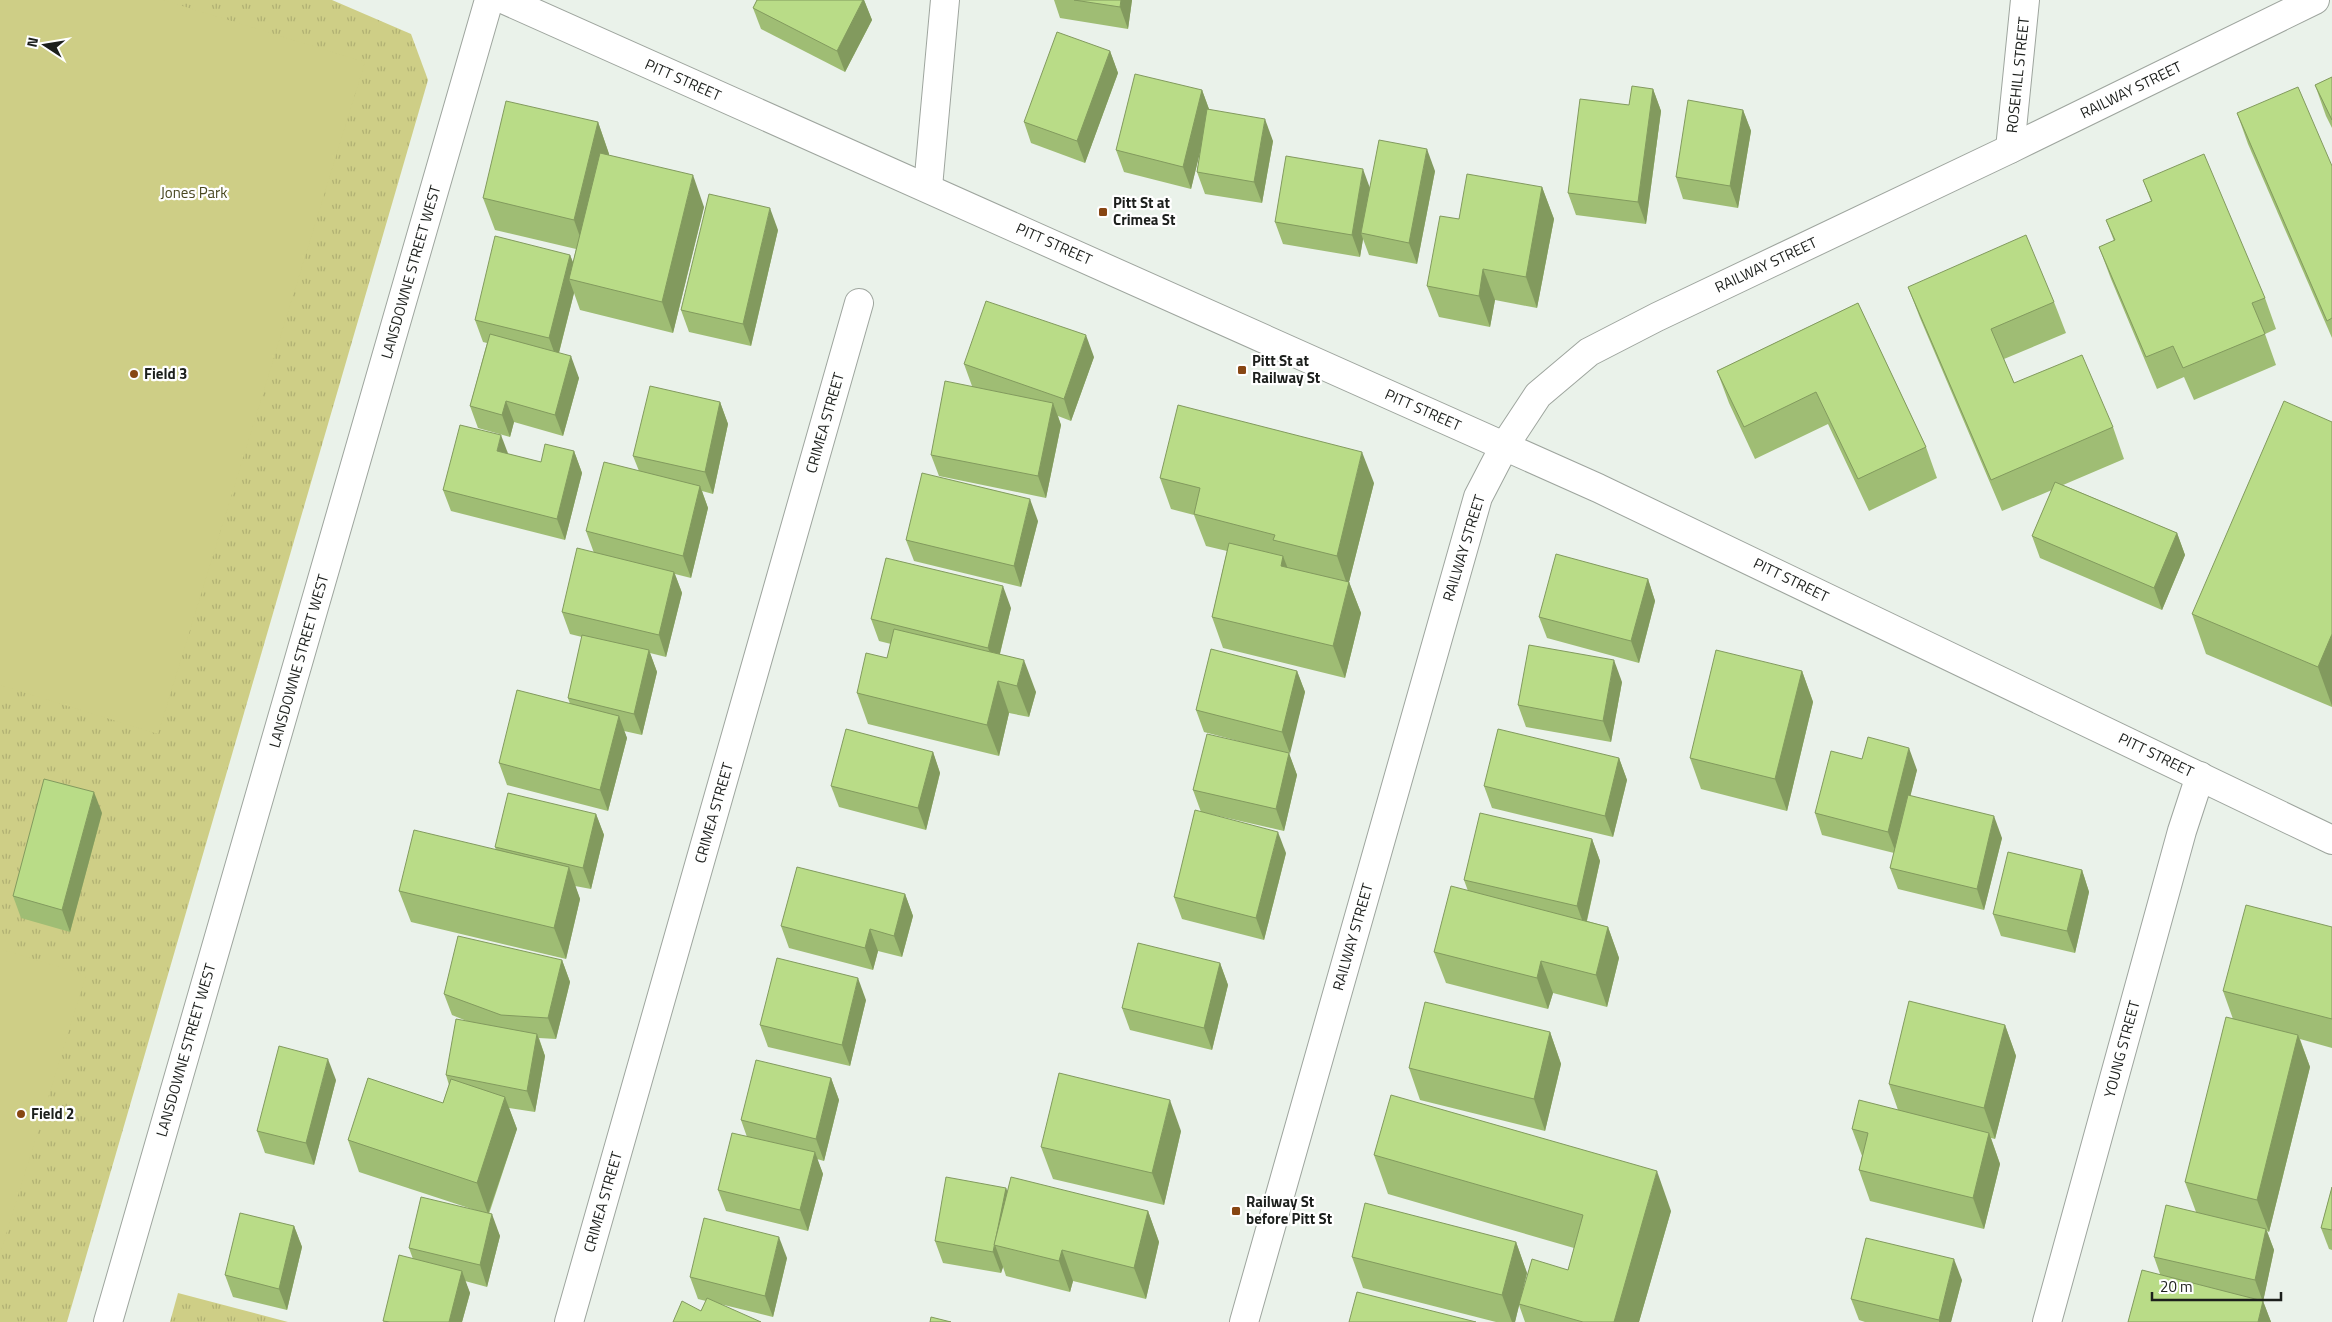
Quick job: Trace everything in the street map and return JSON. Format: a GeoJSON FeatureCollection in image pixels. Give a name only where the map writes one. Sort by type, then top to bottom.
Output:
{"type":"FeatureCollection","features":[{"type":"Feature","properties":{"kind":"street","name":"LANSDOWNE STREET WEST"},"geometry":{"type":"LineString","coordinates":[[108,1322],[489,0]]}},
{"type":"Feature","properties":{"kind":"street","name":"PITT STREET"},"geometry":{"type":"LineString","coordinates":[[505,0],[1598,488],[2332,840]]}},
{"type":"Feature","properties":{"kind":"street"},"geometry":{"type":"LineString","coordinates":[[928,188],[945,0]]}},
{"type":"Feature","properties":{"kind":"street","name":"ROSEHILL STREET"},"geometry":{"type":"LineString","coordinates":[[2010,149],[2025,0]]}},
{"type":"Feature","properties":{"kind":"street","name":"RAILWAY STREET"},"geometry":{"type":"LineString","coordinates":[[1244,1322],[1471,518],[1478,497],[1504,445],[1538,395],[1589,352],[1657,317],[2010,149],[2315,0]]}},
{"type":"Feature","properties":{"kind":"street","name":"CRIMEA STREET"},"geometry":{"type":"LineString","coordinates":[[569,1322],[859,303]]}},
{"type":"Feature","properties":{"kind":"street","name":"YOUNG STREET"},"geometry":{"type":"LineString","coordinates":[[2047,1322],[2180,841],[2200,776]]}},
{"type":"Feature","properties":{"kind":"green space","name":"Jones Park"},"geometry":{"type":"Polygon","coordinates":[[[0,0],[332,0],[411,34],[428,80],[67,1322],[0,1322],[0,0]]]}},
{"type":"Feature","properties":{"kind":"green space","name":"Field 3"},"geometry":{"type":"Polygon","coordinates":[[[0,0],[163,0],[365,62],[158,734],[0,685],[0,0]]]}},
{"type":"Feature","properties":{"kind":"green space","name":"Field 2"},"geometry":{"type":"Polygon","coordinates":[[[0,949],[86,975],[0,1254],[0,949]]]}},
{"type":"Feature","properties":{"kind":"green space"},"geometry":{"type":"Polygon","coordinates":[[[178,1293],[288,1322],[170,1322],[178,1293]]]}},
{"type":"Feature","properties":{"kind":"building"},"geometry":{"type":"Polygon","coordinates":[[[757,0],[863,0],[837,51],[753,8],[757,0]]]}},
{"type":"Feature","properties":{"kind":"building"},"geometry":{"type":"Polygon","coordinates":[[[1074,0],[1121,0],[1120,7],[1074,0]]]}},
{"type":"Feature","properties":{"kind":"building"},"geometry":{"type":"Polygon","coordinates":[[[1057,32],[1110,51],[1077,141],[1024,122],[1057,32]]]}},
{"type":"Feature","properties":{"kind":"building"},"geometry":{"type":"Polygon","coordinates":[[[1135,74],[1202,90],[1183,167],[1116,150],[1135,74]]]}},
{"type":"Feature","properties":{"kind":"building"},"geometry":{"type":"Polygon","coordinates":[[[2332,77],[2332,120],[2315,85],[2332,77]]]}},
{"type":"Feature","properties":{"kind":"building"},"geometry":{"type":"Polygon","coordinates":[[[1632,86],[1653,89],[1638,202],[1568,193],[1580,99],[1629,105],[1632,86]]]}},
{"type":"Feature","properties":{"kind":"building"},"geometry":{"type":"Polygon","coordinates":[[[2298,87],[2332,166],[2332,318],[2327,321],[2237,113],[2298,87]]]}},
{"type":"Feature","properties":{"kind":"building"},"geometry":{"type":"Polygon","coordinates":[[[1688,100],[1743,110],[1730,186],[1676,177],[1688,100]]]}},
{"type":"Feature","properties":{"kind":"building"},"geometry":{"type":"Polygon","coordinates":[[[506,101],[598,122],[574,220],[483,198],[506,101]]]}},
{"type":"Feature","properties":{"kind":"building"},"geometry":{"type":"Polygon","coordinates":[[[1207,109],[1265,119],[1254,182],[1197,172],[1207,109]]]}},
{"type":"Feature","properties":{"kind":"building"},"geometry":{"type":"Polygon","coordinates":[[[1379,140],[1427,149],[1409,243],[1361,233],[1379,140]]]}},
{"type":"Feature","properties":{"kind":"building"},"geometry":{"type":"Polygon","coordinates":[[[600,153],[693,175],[662,302],[569,279],[600,153]]]}},
{"type":"Feature","properties":{"kind":"building"},"geometry":{"type":"Polygon","coordinates":[[[2204,154],[2265,298],[2252,303],[2265,334],[2183,368],[2173,346],[2146,357],[2099,247],[2115,240],[2106,220],[2152,201],[2143,180],[2204,154]]]}},
{"type":"Feature","properties":{"kind":"building"},"geometry":{"type":"Polygon","coordinates":[[[1286,156],[1363,169],[1352,235],[1275,222],[1286,156]]]}},
{"type":"Feature","properties":{"kind":"building"},"geometry":{"type":"Polygon","coordinates":[[[1467,174],[1542,187],[1526,277],[1483,269],[1479,296],[1427,286],[1440,216],[1459,219],[1467,174]]]}},
{"type":"Feature","properties":{"kind":"building"},"geometry":{"type":"Polygon","coordinates":[[[709,194],[770,208],[743,324],[681,310],[709,194]]]}},
{"type":"Feature","properties":{"kind":"building"},"geometry":{"type":"Polygon","coordinates":[[[2026,235],[2054,302],[1991,329],[2014,383],[2082,355],[2113,427],[1991,480],[1908,287],[2026,235]]]}},
{"type":"Feature","properties":{"kind":"building"},"geometry":{"type":"Polygon","coordinates":[[[495,236],[570,255],[549,338],[475,320],[495,236]]]}},
{"type":"Feature","properties":{"kind":"building"},"geometry":{"type":"Polygon","coordinates":[[[986,301],[1086,335],[1064,399],[964,364],[986,301]]]}},
{"type":"Feature","properties":{"kind":"building"},"geometry":{"type":"Polygon","coordinates":[[[1858,303],[1926,447],[1858,479],[1816,392],[1744,427],[1717,371],[1858,303]]]}},
{"type":"Feature","properties":{"kind":"building"},"geometry":{"type":"Polygon","coordinates":[[[490,334],[571,356],[555,415],[506,401],[502,415],[470,406],[490,334]]]}},
{"type":"Feature","properties":{"kind":"building"},"geometry":{"type":"Polygon","coordinates":[[[945,381],[1053,403],[1038,476],[931,455],[945,381]]]}},
{"type":"Feature","properties":{"kind":"building"},"geometry":{"type":"Polygon","coordinates":[[[650,386],[720,402],[705,472],[633,456],[650,386]]]}},
{"type":"Feature","properties":{"kind":"building"},"geometry":{"type":"Polygon","coordinates":[[[2284,401],[2332,422],[2332,634],[2318,667],[2192,614],[2284,401]]]}},
{"type":"Feature","properties":{"kind":"building"},"geometry":{"type":"Polygon","coordinates":[[[1178,405],[1362,452],[1337,556],[1273,540],[1275,535],[1194,514],[1200,488],[1160,478],[1178,405]]]}},
{"type":"Feature","properties":{"kind":"building"},"geometry":{"type":"Polygon","coordinates":[[[460,425],[501,435],[497,451],[541,462],[545,444],[574,451],[557,519],[443,490],[460,425]]]}},
{"type":"Feature","properties":{"kind":"building"},"geometry":{"type":"Polygon","coordinates":[[[604,462],[700,486],[683,556],[586,531],[604,462]]]}},
{"type":"Feature","properties":{"kind":"building"},"geometry":{"type":"Polygon","coordinates":[[[922,473],[1030,499],[1014,566],[906,540],[922,473]]]}},
{"type":"Feature","properties":{"kind":"building"},"geometry":{"type":"Polygon","coordinates":[[[2055,482],[2177,533],[2154,588],[2032,536],[2055,482]]]}},
{"type":"Feature","properties":{"kind":"building"},"geometry":{"type":"Polygon","coordinates":[[[1229,543],[1283,556],[1281,566],[1349,582],[1333,646],[1212,617],[1229,543]]]}},
{"type":"Feature","properties":{"kind":"building"},"geometry":{"type":"Polygon","coordinates":[[[577,548],[674,572],[659,635],[562,612],[577,548]]]}},
{"type":"Feature","properties":{"kind":"building"},"geometry":{"type":"Polygon","coordinates":[[[1556,554],[1648,579],[1631,641],[1539,617],[1556,554]]]}},
{"type":"Feature","properties":{"kind":"building"},"geometry":{"type":"Polygon","coordinates":[[[886,558],[1003,586],[988,648],[871,619],[886,558]]]}},
{"type":"Feature","properties":{"kind":"building"},"geometry":{"type":"Polygon","coordinates":[[[894,629],[1024,660],[1017,686],[998,681],[987,725],[857,693],[866,653],[887,658],[894,629]]]}},
{"type":"Feature","properties":{"kind":"building"},"geometry":{"type":"Polygon","coordinates":[[[582,635],[649,650],[634,714],[568,698],[582,635]]]}},
{"type":"Feature","properties":{"kind":"building"},"geometry":{"type":"Polygon","coordinates":[[[1529,645],[1614,660],[1603,721],[1518,705],[1529,645]]]}},
{"type":"Feature","properties":{"kind":"building"},"geometry":{"type":"Polygon","coordinates":[[[1211,649],[1297,671],[1282,732],[1196,710],[1211,649]]]}},
{"type":"Feature","properties":{"kind":"building"},"geometry":{"type":"Polygon","coordinates":[[[1716,650],[1802,671],[1775,779],[1690,758],[1716,650]]]}},
{"type":"Feature","properties":{"kind":"building"},"geometry":{"type":"Polygon","coordinates":[[[517,690],[619,716],[600,790],[499,763],[517,690]]]}},
{"type":"Feature","properties":{"kind":"building"},"geometry":{"type":"Polygon","coordinates":[[[846,729],[933,752],[918,808],[831,786],[846,729]]]}},
{"type":"Feature","properties":{"kind":"building"},"geometry":{"type":"Polygon","coordinates":[[[1498,729],[1619,758],[1605,816],[1484,786],[1498,729]]]}},
{"type":"Feature","properties":{"kind":"building"},"geometry":{"type":"Polygon","coordinates":[[[1207,734],[1289,753],[1276,809],[1193,790],[1207,734]]]}},
{"type":"Feature","properties":{"kind":"building"},"geometry":{"type":"Polygon","coordinates":[[[1868,737],[1909,748],[1888,832],[1815,813],[1831,751],[1862,759],[1868,737]]]}},
{"type":"Feature","properties":{"kind":"building"},"geometry":{"type":"Polygon","coordinates":[[[44,779],[94,792],[62,910],[13,896],[44,779]]]}},
{"type":"Feature","properties":{"kind":"building"},"geometry":{"type":"Polygon","coordinates":[[[508,793],[596,814],[583,868],[495,847],[508,793]]]}},
{"type":"Feature","properties":{"kind":"building"},"geometry":{"type":"Polygon","coordinates":[[[1908,795],[1994,816],[1977,889],[1890,868],[1908,795]]]}},
{"type":"Feature","properties":{"kind":"building"},"geometry":{"type":"Polygon","coordinates":[[[1195,810],[1278,832],[1256,918],[1174,897],[1195,810]]]}},
{"type":"Feature","properties":{"kind":"building"},"geometry":{"type":"Polygon","coordinates":[[[1480,813],[1592,839],[1577,906],[1464,880],[1480,813]]]}},
{"type":"Feature","properties":{"kind":"building"},"geometry":{"type":"Polygon","coordinates":[[[414,830],[569,867],[554,928],[399,891],[414,830]]]}},
{"type":"Feature","properties":{"kind":"building"},"geometry":{"type":"Polygon","coordinates":[[[2008,852],[2082,870],[2067,931],[1993,914],[2008,852]]]}},
{"type":"Feature","properties":{"kind":"building"},"geometry":{"type":"Polygon","coordinates":[[[797,867],[905,894],[894,936],[870,929],[865,948],[781,926],[797,867]]]}},
{"type":"Feature","properties":{"kind":"building"},"geometry":{"type":"Polygon","coordinates":[[[1451,886],[1608,927],[1596,975],[1541,961],[1537,978],[1434,952],[1451,886]]]}},
{"type":"Feature","properties":{"kind":"building"},"geometry":{"type":"Polygon","coordinates":[[[2246,905],[2332,927],[2332,1019],[2223,991],[2246,905]]]}},
{"type":"Feature","properties":{"kind":"building"},"geometry":{"type":"Polygon","coordinates":[[[458,936],[562,960],[548,1018],[501,1015],[444,994],[458,936]]]}},
{"type":"Feature","properties":{"kind":"building"},"geometry":{"type":"Polygon","coordinates":[[[1138,943],[1220,963],[1204,1028],[1122,1008],[1138,943]]]}},
{"type":"Feature","properties":{"kind":"building"},"geometry":{"type":"Polygon","coordinates":[[[777,958],[858,978],[842,1045],[760,1025],[777,958]]]}},
{"type":"Feature","properties":{"kind":"building"},"geometry":{"type":"Polygon","coordinates":[[[1909,1001],[2005,1025],[1984,1108],[1889,1084],[1909,1001]]]}},
{"type":"Feature","properties":{"kind":"building"},"geometry":{"type":"Polygon","coordinates":[[[1425,1002],[1550,1032],[1534,1099],[1409,1068],[1425,1002]]]}},
{"type":"Feature","properties":{"kind":"building"},"geometry":{"type":"Polygon","coordinates":[[[2226,1017],[2298,1035],[2257,1200],[2185,1182],[2226,1017]]]}},
{"type":"Feature","properties":{"kind":"building"},"geometry":{"type":"Polygon","coordinates":[[[456,1019],[537,1034],[527,1091],[446,1075],[456,1019]]]}},
{"type":"Feature","properties":{"kind":"building"},"geometry":{"type":"Polygon","coordinates":[[[279,1046],[328,1059],[306,1143],[257,1131],[279,1046]]]}},
{"type":"Feature","properties":{"kind":"building"},"geometry":{"type":"Polygon","coordinates":[[[756,1060],[831,1078],[816,1139],[741,1120],[756,1060]]]}},
{"type":"Feature","properties":{"kind":"building"},"geometry":{"type":"Polygon","coordinates":[[[1059,1073],[1170,1100],[1152,1173],[1041,1147],[1059,1073]]]}},
{"type":"Feature","properties":{"kind":"building"},"geometry":{"type":"Polygon","coordinates":[[[368,1078],[443,1103],[451,1079],[505,1097],[477,1183],[348,1140],[368,1078]]]}},
{"type":"Feature","properties":{"kind":"building"},"geometry":{"type":"Polygon","coordinates":[[[1391,1095],[1657,1171],[1614,1322],[1583,1322],[1519,1304],[1532,1259],[1568,1270],[1583,1215],[1374,1155],[1391,1095]]]}},
{"type":"Feature","properties":{"kind":"building"},"geometry":{"type":"Polygon","coordinates":[[[1859,1100],[1989,1133],[1973,1198],[1859,1170],[1868,1133],[1852,1129],[1859,1100]]]}},
{"type":"Feature","properties":{"kind":"building"},"geometry":{"type":"Polygon","coordinates":[[[732,1133],[815,1152],[800,1210],[718,1190],[732,1133]]]}},
{"type":"Feature","properties":{"kind":"building"},"geometry":{"type":"Polygon","coordinates":[[[946,1177],[1006,1188],[993,1252],[935,1241],[946,1177]]]}},
{"type":"Feature","properties":{"kind":"building"},"geometry":{"type":"Polygon","coordinates":[[[1011,1177],[1148,1211],[1134,1268],[1062,1250],[1059,1261],[994,1245],[1011,1177]]]}},
{"type":"Feature","properties":{"kind":"building"},"geometry":{"type":"Polygon","coordinates":[[[2332,1187],[2332,1230],[2321,1228],[2332,1187]]]}},
{"type":"Feature","properties":{"kind":"building"},"geometry":{"type":"Polygon","coordinates":[[[421,1197],[492,1214],[480,1265],[409,1248],[421,1197]]]}},
{"type":"Feature","properties":{"kind":"building"},"geometry":{"type":"Polygon","coordinates":[[[1365,1203],[1516,1242],[1502,1295],[1352,1257],[1365,1203]]]}},
{"type":"Feature","properties":{"kind":"building"},"geometry":{"type":"Polygon","coordinates":[[[2166,1205],[2266,1229],[2255,1280],[2154,1257],[2166,1205]]]}},
{"type":"Feature","properties":{"kind":"building"},"geometry":{"type":"Polygon","coordinates":[[[240,1213],[294,1226],[279,1289],[225,1275],[240,1213]]]}},
{"type":"Feature","properties":{"kind":"building"},"geometry":{"type":"Polygon","coordinates":[[[704,1218],[779,1237],[765,1296],[690,1277],[704,1218]]]}},
{"type":"Feature","properties":{"kind":"building"},"geometry":{"type":"Polygon","coordinates":[[[1866,1238],[1954,1259],[1939,1320],[1851,1299],[1866,1238]]]}},
{"type":"Feature","properties":{"kind":"building"},"geometry":{"type":"Polygon","coordinates":[[[399,1255],[462,1271],[449,1322],[383,1321],[399,1255]]]}},
{"type":"Feature","properties":{"kind":"building"},"geometry":{"type":"Polygon","coordinates":[[[2142,1270],[2263,1301],[2258,1322],[2128,1322],[2142,1270]]]}},
{"type":"Feature","properties":{"kind":"building"},"geometry":{"type":"Polygon","coordinates":[[[1357,1292],[1476,1322],[1349,1322],[1357,1292]]]}},
{"type":"Feature","properties":{"kind":"building"},"geometry":{"type":"Polygon","coordinates":[[[707,1298],[761,1322],[673,1322],[682,1301],[701,1311],[707,1298]]]}},
{"type":"Feature","properties":{"kind":"building"},"geometry":{"type":"Polygon","coordinates":[[[931,1317],[951,1322],[930,1322],[931,1317]]]}},
{"type":"Feature","properties":{"kind":"place","name":"Pitt St at Crimea St"},"geometry":{"type":"Point","coordinates":[1103,212]}},
{"type":"Feature","properties":{"kind":"place","name":"Pitt St at Railway St"},"geometry":{"type":"Point","coordinates":[1242,370]}},
{"type":"Feature","properties":{"kind":"place","name":"Field 3"},"geometry":{"type":"Point","coordinates":[134,374]}},
{"type":"Feature","properties":{"kind":"place","name":"Field 2"},"geometry":{"type":"Point","coordinates":[21,1114]}},
{"type":"Feature","properties":{"kind":"place","name":"Railway St before Pitt St"},"geometry":{"type":"Point","coordinates":[1236,1211]}}]}
